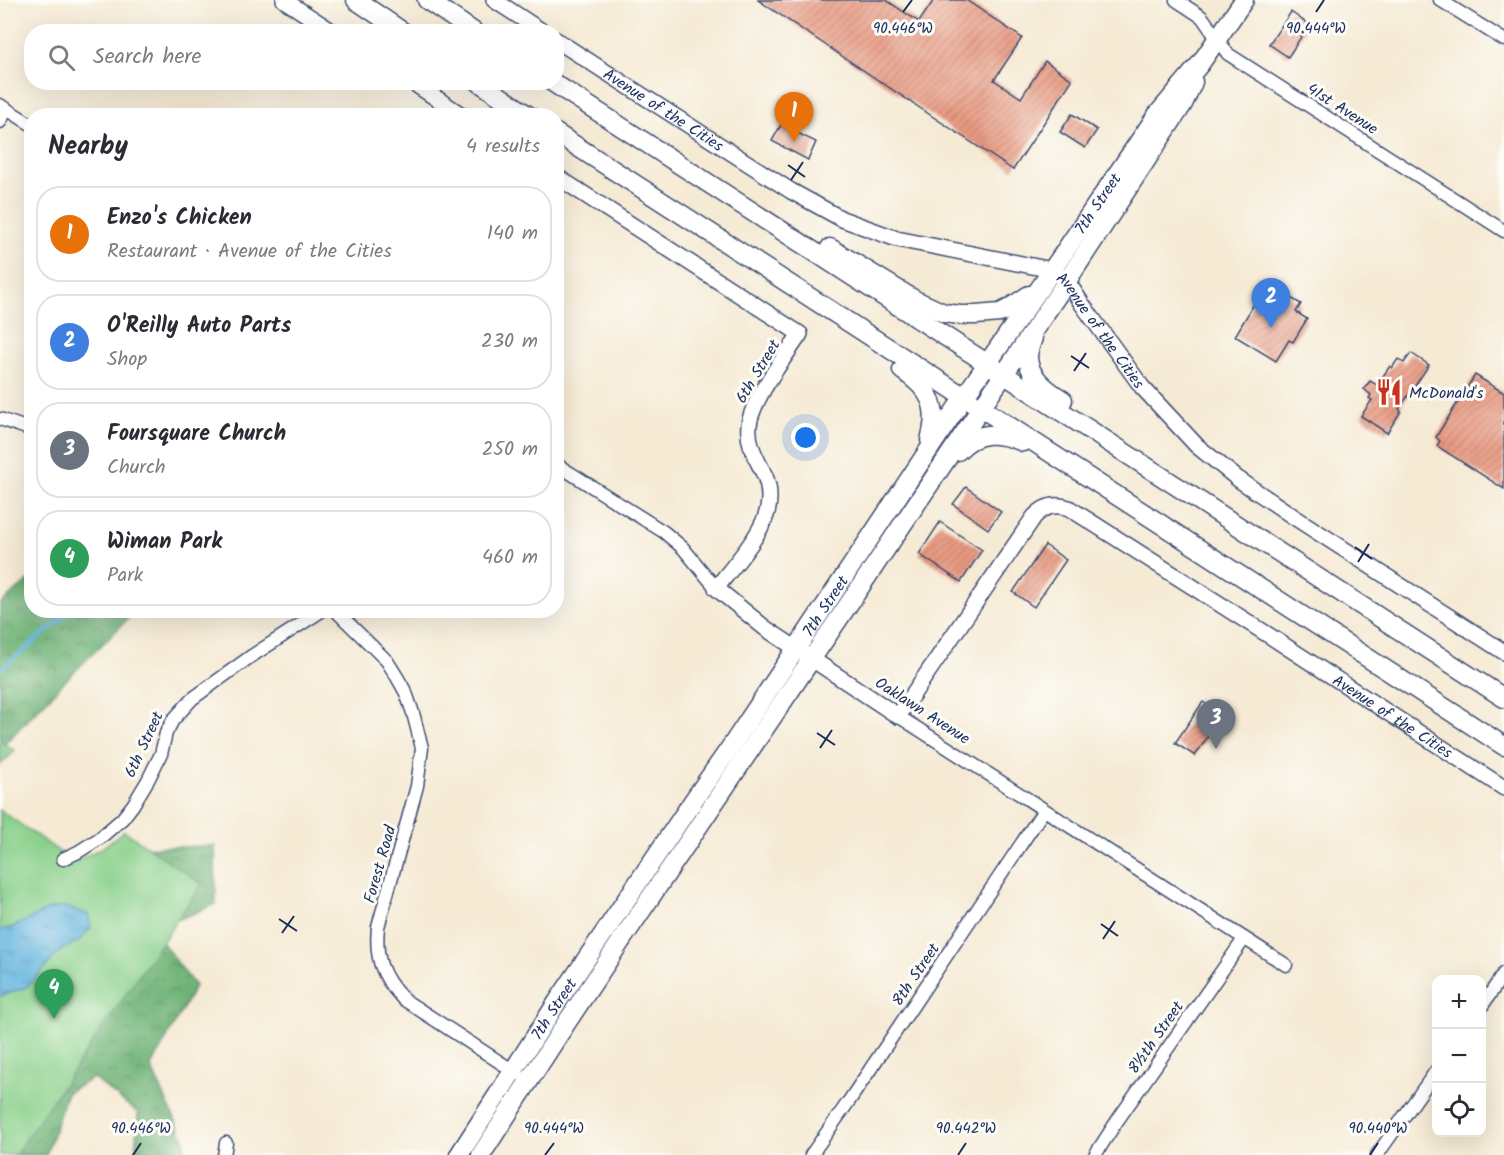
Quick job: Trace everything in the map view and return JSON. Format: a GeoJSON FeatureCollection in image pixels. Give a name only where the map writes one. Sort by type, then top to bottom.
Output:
{"type":"FeatureCollection","features":[{"type":"Feature","properties":{"kind":"main road"},"geometry":{"type":"LineString","coordinates":[[356,0],[391,24]]}},
{"type":"Feature","properties":{"kind":"main road"},"geometry":{"type":"LineString","coordinates":[[427,0],[462,24]]}},
{"type":"Feature","properties":{"kind":"main road","name":"7th Street"},"geometry":{"type":"LineString","coordinates":[[481,1155],[521,1076],[585,962],[986,364],[1157,115],[1200,64],[1244,0]]}},
{"type":"Feature","properties":{"kind":"main road","name":"7th Street"},"geometry":{"type":"LineString","coordinates":[[459,1155],[521,1076],[629,929],[1067,281],[1183,104],[1200,64]]}},
{"type":"Feature","properties":{"kind":"main road"},"geometry":{"type":"LineString","coordinates":[[491,90],[517,108]]}},
{"type":"Feature","properties":{"kind":"main road"},"geometry":{"type":"LineString","coordinates":[[564,90],[1504,698]]}},
{"type":"Feature","properties":{"kind":"main road"},"geometry":{"type":"LineString","coordinates":[[564,138],[1504,746]]}},
{"type":"Feature","properties":{"kind":"main road"},"geometry":{"type":"LineString","coordinates":[[682,166],[791,224],[915,300],[944,313],[976,315],[1000,313],[1047,278]]}},
{"type":"Feature","properties":{"kind":"main road"},"geometry":{"type":"LineString","coordinates":[[753,261],[830,323],[919,383],[930,398],[935,418],[926,454]]}},
{"type":"Feature","properties":{"kind":"main road"},"geometry":{"type":"LineString","coordinates":[[1038,324],[1028,354],[1028,362],[1035,375],[1048,390],[1143,451],[1230,520]]}},
{"type":"Feature","properties":{"kind":"main road"},"geometry":{"type":"LineString","coordinates":[[923,495],[960,448],[987,434],[1013,437],[1049,452]]}},
{"type":"Feature","properties":{"kind":"street"},"geometry":{"type":"LineString","coordinates":[[284,0],[321,24]]}},
{"type":"Feature","properties":{"kind":"street"},"geometry":{"type":"LineString","coordinates":[[494,0],[531,24]]}},
{"type":"Feature","properties":{"kind":"street","name":"41st Avenue"},"geometry":{"type":"LineString","coordinates":[[1176,0],[1202,17],[1230,55],[1504,231]]}},
{"type":"Feature","properties":{"kind":"street"},"geometry":{"type":"LineString","coordinates":[[1440,0],[1504,40]]}},
{"type":"Feature","properties":{"kind":"street","name":"Avenue of the Cities"},"geometry":{"type":"LineString","coordinates":[[564,45],[791,191],[842,219],[897,239],[1047,278],[1067,281],[1093,321],[1142,387],[1206,454],[1294,517],[1504,652]]}},
{"type":"Feature","properties":{"kind":"street"},"geometry":{"type":"LineString","coordinates":[[424,90],[451,108]]}},
{"type":"Feature","properties":{"kind":"street"},"geometry":{"type":"LineString","coordinates":[[0,122],[3,107],[24,120]]}},
{"type":"Feature","properties":{"kind":"street","name":"6th Street"},"geometry":{"type":"LineString","coordinates":[[564,181],[800,334],[754,406],[749,425],[751,448],[768,486],[767,515],[753,540],[716,588]]}},
{"type":"Feature","properties":{"kind":"street"},"geometry":{"type":"LineString","coordinates":[[0,419],[24,427]]}},
{"type":"Feature","properties":{"kind":"street","name":"Oaklawn Avenue"},"geometry":{"type":"LineString","coordinates":[[564,469],[674,540],[716,588],[795,649],[1286,965]]}},
{"type":"Feature","properties":{"kind":"street","name":"Avenue of the Cities"},"geometry":{"type":"LineString","coordinates":[[898,716],[1034,517],[1038,512],[1052,505],[1061,505],[1273,638],[1504,788]]}},
{"type":"Feature","properties":{"kind":"street","name":"6th Street"},"geometry":{"type":"LineString","coordinates":[[63,859],[100,838],[122,819],[148,780],[161,754],[166,733],[181,709],[250,657],[311,618]]}},
{"type":"Feature","properties":{"kind":"street","name":"Forest Road"},"geometry":{"type":"LineString","coordinates":[[343,618],[387,661],[397,677],[406,693],[422,748],[417,786],[378,927],[377,940],[381,968],[387,980],[403,999],[521,1076]]}},
{"type":"Feature","properties":{"kind":"street","name":"8th Street"},"geometry":{"type":"LineString","coordinates":[[812,1155],[1044,810]]}},
{"type":"Feature","properties":{"kind":"street","name":"8½th Street"},"geometry":{"type":"LineString","coordinates":[[1095,1155],[1244,939]]}},
{"type":"Feature","properties":{"kind":"street"},"geometry":{"type":"LineString","coordinates":[[1486,1000],[1504,974]]}},
{"type":"Feature","properties":{"kind":"street"},"geometry":{"type":"LineString","coordinates":[[1377,1155],[1432,1078]]}},
{"type":"Feature","properties":{"kind":"green space"},"geometry":{"type":"Polygon","coordinates":[[[24,585],[24,618],[129,618],[0,749],[0,604],[24,585]]]}},
{"type":"Feature","properties":{"kind":"green space"},"geometry":{"type":"Polygon","coordinates":[[[0,741],[15,751],[0,764],[0,741]]]}},
{"type":"Feature","properties":{"kind":"green space"},"geometry":{"type":"Polygon","coordinates":[[[0,810],[74,862],[102,848],[124,831],[202,884],[15,1155],[0,1155],[0,810]]]}},
{"type":"Feature","properties":{"kind":"green space"},"geometry":{"type":"Polygon","coordinates":[[[215,846],[216,904],[153,930],[195,986],[151,1067],[185,1141],[184,1155],[135,1155],[138,1113],[93,1078],[67,1092],[46,1155],[0,1155],[130,848],[215,846]]]}},
{"type":"Feature","properties":{"kind":"water"},"geometry":{"type":"Polygon","coordinates":[[[65,907],[88,914],[91,928],[79,941],[61,950],[27,987],[0,996],[0,930],[13,927],[49,909],[65,907]]]}},
{"type":"Feature","properties":{"kind":"building"},"geometry":{"type":"Polygon","coordinates":[[[758,0],[886,0],[919,22],[934,0],[966,0],[1022,38],[994,80],[1021,98],[1045,61],[1072,80],[1013,170],[758,0]]]}},
{"type":"Feature","properties":{"kind":"building"},"geometry":{"type":"Polygon","coordinates":[[[1291,12],[1309,25],[1288,57],[1269,44],[1291,12]]]}},
{"type":"Feature","properties":{"kind":"building"},"geometry":{"type":"Polygon","coordinates":[[[1072,114],[1097,130],[1085,148],[1060,132],[1072,114]]]}},
{"type":"Feature","properties":{"kind":"building"},"geometry":{"type":"Polygon","coordinates":[[[781,125],[816,142],[808,160],[772,141],[781,125]]]}},
{"type":"Feature","properties":{"kind":"building"},"geometry":{"type":"Polygon","coordinates":[[[1261,292],[1266,295],[1268,292],[1278,297],[1281,292],[1301,304],[1296,312],[1307,319],[1293,342],[1289,340],[1276,361],[1235,336],[1261,292]]]}},
{"type":"Feature","properties":{"kind":"building","name":"McDonald's"},"geometry":{"type":"Polygon","coordinates":[[[1411,353],[1429,365],[1399,409],[1401,411],[1387,433],[1361,416],[1372,400],[1369,398],[1371,395],[1364,389],[1370,381],[1377,385],[1390,366],[1392,368],[1398,359],[1404,363],[1411,353]]]}},
{"type":"Feature","properties":{"kind":"building"},"geometry":{"type":"Polygon","coordinates":[[[1475,375],[1504,393],[1504,489],[1437,446],[1440,441],[1436,437],[1475,375]]]}},
{"type":"Feature","properties":{"kind":"building"},"geometry":{"type":"Polygon","coordinates":[[[966,487],[1001,512],[988,529],[953,504],[966,487]]]}},
{"type":"Feature","properties":{"kind":"building"},"geometry":{"type":"Polygon","coordinates":[[[940,522],[982,550],[961,582],[919,554],[940,522]]]}},
{"type":"Feature","properties":{"kind":"building"},"geometry":{"type":"Polygon","coordinates":[[[1045,545],[1066,560],[1034,607],[1013,592],[1045,545]]]}},
{"type":"Feature","properties":{"kind":"building"},"geometry":{"type":"Polygon","coordinates":[[[1203,702],[1222,715],[1195,756],[1175,743],[1203,702]]]}},
{"type":"Feature","properties":{"kind":"waterway"},"geometry":{"type":"LineString","coordinates":[[0,670],[62,618]]}},
{"type":"Feature","properties":{"kind":"place","name":"Enzo's Chicken"},"geometry":{"type":"Point","coordinates":[794,142]}},
{"type":"Feature","properties":{"kind":"place","name":"O'Reilly Auto Parts"},"geometry":{"type":"Point","coordinates":[1271,328]}},
{"type":"Feature","properties":{"kind":"place","name":"McDonald's"},"geometry":{"type":"Point","coordinates":[1389,392]}},
{"type":"Feature","properties":{"kind":"place","name":"Foursquare Church"},"geometry":{"type":"Point","coordinates":[1216,749]}},
{"type":"Feature","properties":{"kind":"place","name":"Wiman Park"},"geometry":{"type":"Point","coordinates":[54,1019]}}]}
